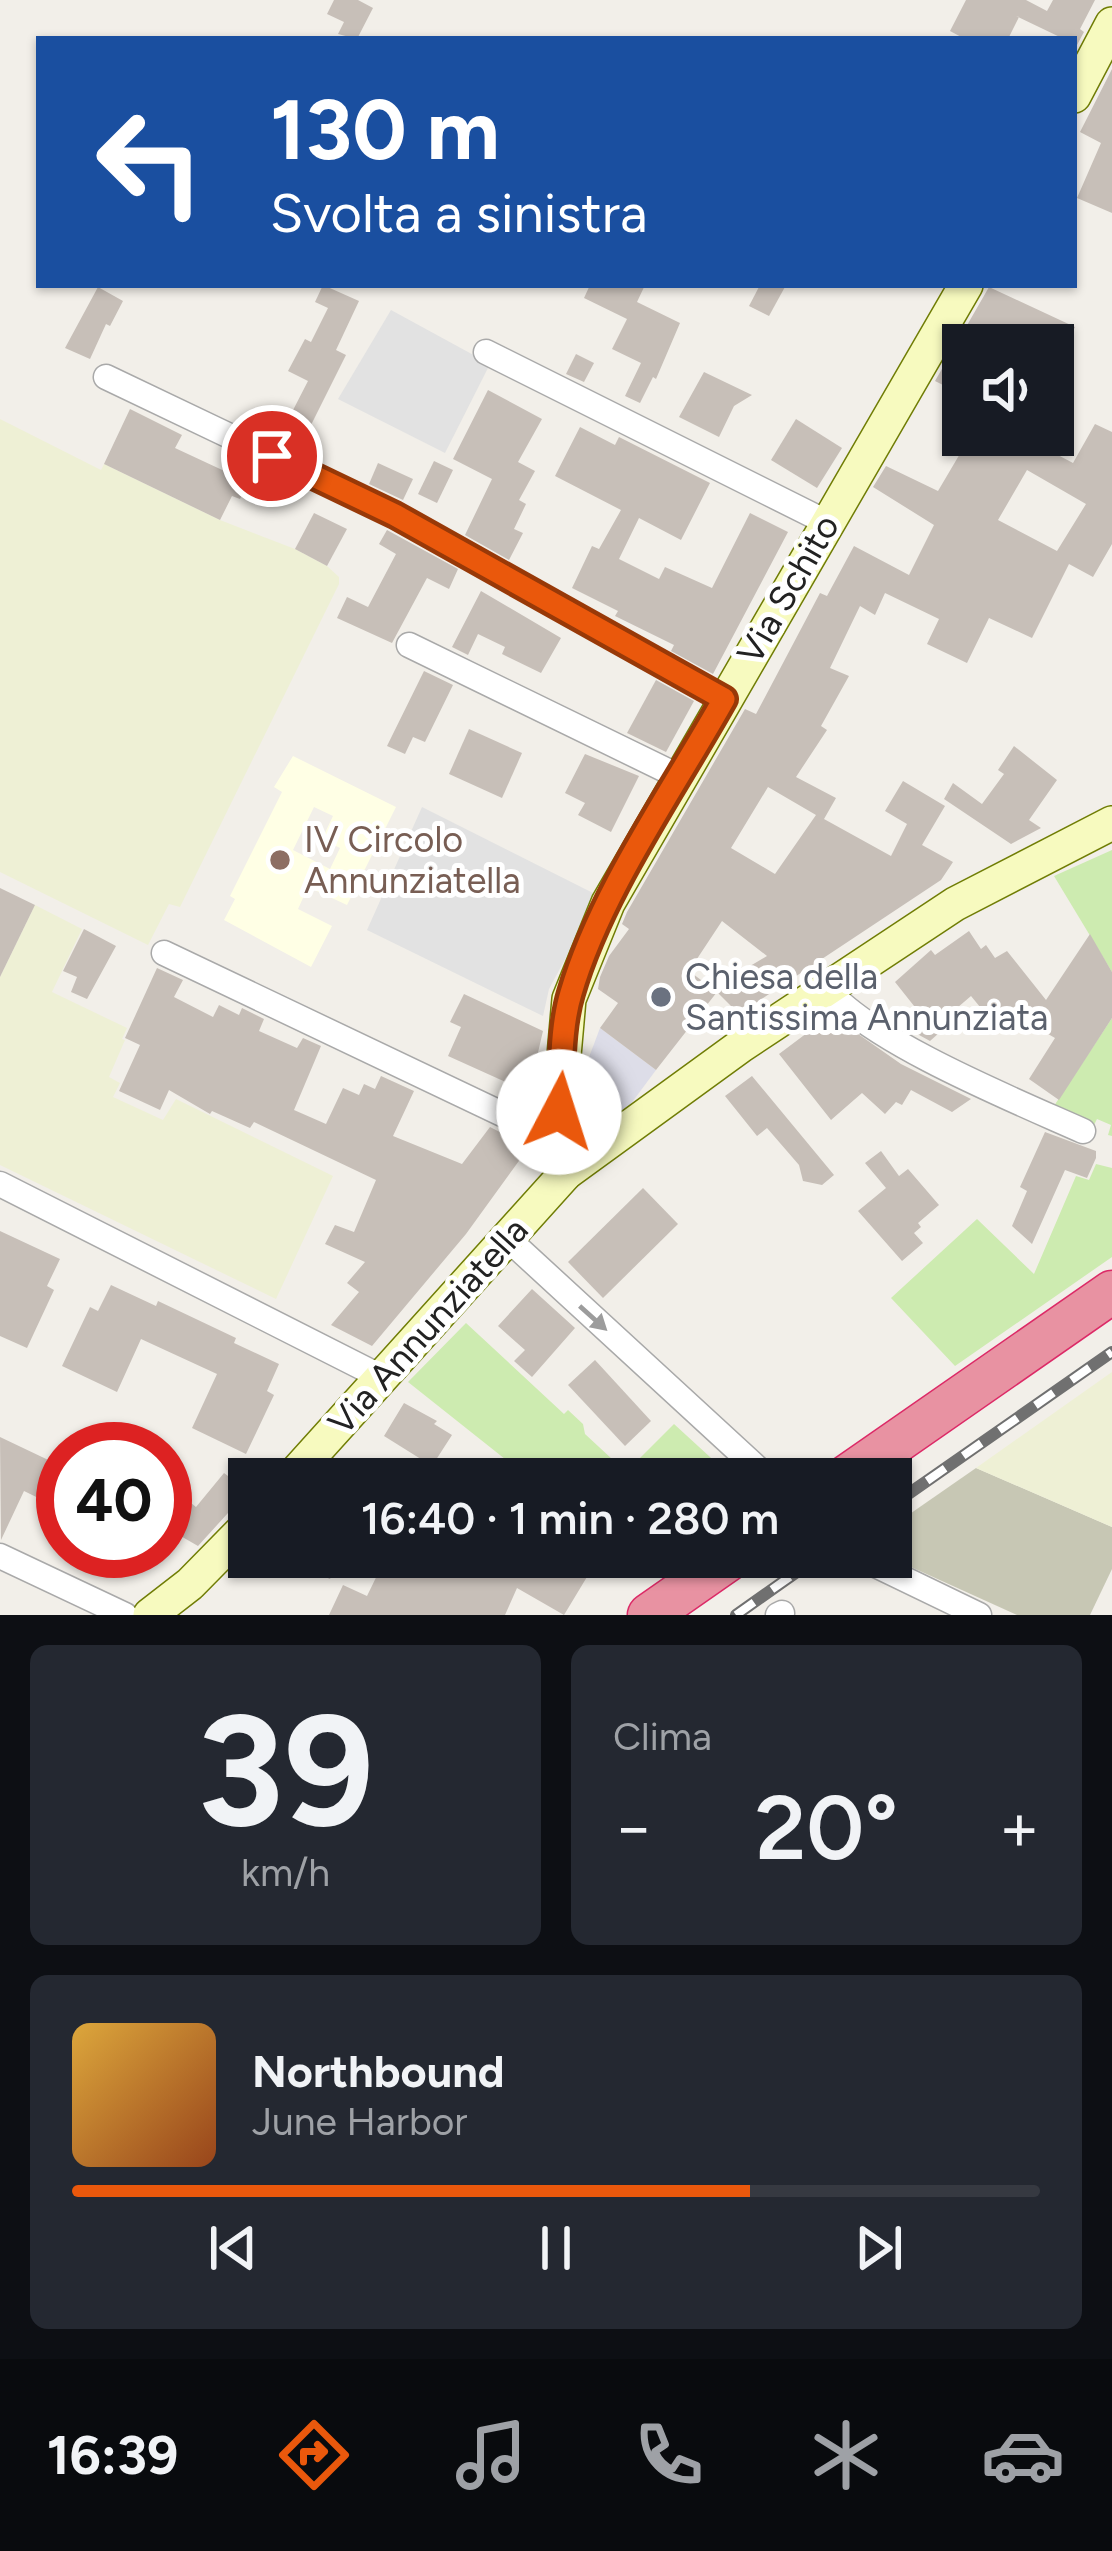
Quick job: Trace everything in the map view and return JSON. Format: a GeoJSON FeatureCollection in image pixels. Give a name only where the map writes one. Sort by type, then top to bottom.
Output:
{"type":"FeatureCollection","features":[{"type":"Feature","properties":{"kind":"highway"},"geometry":{"type":"LineString","coordinates":[[873,1458],[1112,1292]]}},
{"type":"Feature","properties":{"kind":"highway"},"geometry":{"type":"LineString","coordinates":[[649,1615],[702,1578]]}},
{"type":"Feature","properties":{"kind":"main road"},"geometry":{"type":"LineString","coordinates":[[1077,90],[1112,24]]}},
{"type":"Feature","properties":{"kind":"main road","name":"Via Schito"},"geometry":{"type":"LineString","coordinates":[[564,1158],[559,1112],[569,999],[608,903],[964,288]]}},
{"type":"Feature","properties":{"kind":"main road","name":"Via Annunziatella"},"geometry":{"type":"LineString","coordinates":[[308,1458],[508,1238],[564,1158],[956,904],[1112,823]]}},
{"type":"Feature","properties":{"kind":"main road"},"geometry":{"type":"LineString","coordinates":[[149,1615],[190,1584],[228,1545]]}},
{"type":"Feature","properties":{"kind":"street"},"geometry":{"type":"LineString","coordinates":[[486,352],[826,522]]}},
{"type":"Feature","properties":{"kind":"street"},"geometry":{"type":"LineString","coordinates":[[106,376],[395,515],[724,699]]}},
{"type":"Feature","properties":{"kind":"street"},"geometry":{"type":"LineString","coordinates":[[409,644],[680,777]]}},
{"type":"Feature","properties":{"kind":"street"},"geometry":{"type":"LineString","coordinates":[[164,952],[564,1158]]}},
{"type":"Feature","properties":{"kind":"street"},"geometry":{"type":"LineString","coordinates":[[827,989],[838,1003],[906,1046],[1083,1131]]}},
{"type":"Feature","properties":{"kind":"street"},"geometry":{"type":"LineString","coordinates":[[0,1184],[379,1376]]}},
{"type":"Feature","properties":{"kind":"street"},"geometry":{"type":"LineString","coordinates":[[508,1238],[746,1458]]}},
{"type":"Feature","properties":{"kind":"street"},"geometry":{"type":"LineString","coordinates":[[0,1556],[125,1615]]}},
{"type":"Feature","properties":{"kind":"street"},"geometry":{"type":"LineString","coordinates":[[903,1578],[980,1615]]}},
{"type":"Feature","properties":{"kind":"shaded area"},"geometry":{"type":"Polygon","coordinates":[[[391,310],[490,364],[445,453],[338,399],[391,310]]]}},
{"type":"Feature","properties":{"kind":"shaded area"},"geometry":{"type":"Polygon","coordinates":[[[0,419],[101,470],[104,464],[220,520],[295,549],[339,577],[180,907],[169,904],[148,945],[0,872],[0,419]]]}},
{"type":"Feature","properties":{"kind":"shaded area","name":"IV Circolo Annunziatella"},"geometry":{"type":"Polygon","coordinates":[[[293,756],[396,807],[347,905],[308,887],[298,909],[332,926],[311,967],[224,920],[235,899],[230,896],[282,792],[274,787],[293,756]],[[314,807],[293,850],[330,869],[340,848],[322,839],[333,816],[314,807]]]}},
{"type":"Feature","properties":{"kind":"shaded area"},"geometry":{"type":"Polygon","coordinates":[[[422,807],[599,896],[549,989],[543,1016],[367,930],[422,807]]]}},
{"type":"Feature","properties":{"kind":"shaded area"},"geometry":{"type":"Polygon","coordinates":[[[35,905],[82,929],[52,992],[127,1028],[109,1077],[120,1083],[113,1097],[163,1120],[176,1099],[333,1176],[276,1299],[0,1165],[0,977],[35,905]]]}},
{"type":"Feature","properties":{"kind":"shaded area"},"geometry":{"type":"Polygon","coordinates":[[[600,1028],[656,1070],[630,1105],[597,1136],[580,1133],[568,1113],[600,1028]]]}},
{"type":"Feature","properties":{"kind":"shaded area"},"geometry":{"type":"Polygon","coordinates":[[[1112,1372],[1112,1527],[976,1468],[1112,1372]]]}},
{"type":"Feature","properties":{"kind":"shaded area"},"geometry":{"type":"Polygon","coordinates":[[[976,1468],[1112,1527],[1112,1569],[1090,1615],[1017,1615],[912,1567],[912,1512],[976,1468]]]}},
{"type":"Feature","properties":{"kind":"green space"},"geometry":{"type":"Polygon","coordinates":[[[1112,850],[1112,972],[1054,876],[1112,850]]]}},
{"type":"Feature","properties":{"kind":"green space"},"geometry":{"type":"Polygon","coordinates":[[[1112,1018],[1112,1136],[1108,1135],[1111,1125],[1097,1119],[1093,1127],[1052,1109],[1112,1018]]]}},
{"type":"Feature","properties":{"kind":"green space"},"geometry":{"type":"Polygon","coordinates":[[[1096,1164],[1112,1168],[1112,1257],[955,1366],[891,1298],[977,1219],[1034,1274],[1076,1176],[1089,1180],[1096,1164]]]}},
{"type":"Feature","properties":{"kind":"green space"},"geometry":{"type":"Polygon","coordinates":[[[466,1323],[564,1414],[568,1410],[611,1458],[504,1458],[408,1382],[466,1323]]]}},
{"type":"Feature","properties":{"kind":"green space"},"geometry":{"type":"Polygon","coordinates":[[[674,1424],[711,1458],[640,1458],[674,1424]]]}},
{"type":"Feature","properties":{"kind":"building"},"geometry":{"type":"Polygon","coordinates":[[[334,0],[358,0],[373,8],[359,36],[338,34],[344,22],[327,14],[334,0]]]}},
{"type":"Feature","properties":{"kind":"building"},"geometry":{"type":"Polygon","coordinates":[[[966,0],[1026,0],[1047,11],[1053,0],[1095,0],[1077,45],[1077,36],[1058,36],[1019,17],[1010,36],[959,36],[950,31],[966,0]]]}},
{"type":"Feature","properties":{"kind":"building"},"geometry":{"type":"Polygon","coordinates":[[[1112,69],[1112,213],[1077,198],[1101,143],[1080,132],[1112,69]]]}},
{"type":"Feature","properties":{"kind":"building"},"geometry":{"type":"Polygon","coordinates":[[[97,288],[123,301],[90,359],[65,348],[97,288]]]}},
{"type":"Feature","properties":{"kind":"building"},"geometry":{"type":"Polygon","coordinates":[[[322,288],[359,301],[336,350],[346,355],[298,451],[261,433],[275,406],[291,414],[308,381],[288,371],[305,339],[311,342],[328,308],[315,302],[322,288]]]}},
{"type":"Feature","properties":{"kind":"building"},"geometry":{"type":"Polygon","coordinates":[[[589,288],[644,288],[637,302],[680,323],[640,403],[625,396],[641,363],[612,349],[627,319],[584,298],[589,288]]]}},
{"type":"Feature","properties":{"kind":"building"},"geometry":{"type":"Polygon","coordinates":[[[758,288],[784,288],[769,316],[749,306],[758,288]]]}},
{"type":"Feature","properties":{"kind":"building"},"geometry":{"type":"Polygon","coordinates":[[[991,288],[1069,324],[968,324],[991,288]]]}},
{"type":"Feature","properties":{"kind":"building"},"geometry":{"type":"Polygon","coordinates":[[[576,354],[594,363],[584,382],[566,374],[576,354]]]}},
{"type":"Feature","properties":{"kind":"building"},"geometry":{"type":"Polygon","coordinates":[[[704,372],[752,395],[734,406],[719,437],[679,417],[704,372]]]}},
{"type":"Feature","properties":{"kind":"building"},"geometry":{"type":"Polygon","coordinates":[[[488,390],[542,419],[518,462],[535,471],[519,500],[526,504],[514,529],[523,533],[509,560],[465,535],[492,479],[453,459],[488,390]]]}},
{"type":"Feature","properties":{"kind":"building"},"geometry":{"type":"Polygon","coordinates":[[[130,409],[182,435],[175,448],[248,482],[240,499],[232,496],[220,520],[104,464],[130,409]]]}},
{"type":"Feature","properties":{"kind":"building"},"geometry":{"type":"Polygon","coordinates":[[[796,419],[842,448],[817,488],[771,460],[796,419]]]}},
{"type":"Feature","properties":{"kind":"building"},"geometry":{"type":"Polygon","coordinates":[[[1095,424],[1112,432],[1112,544],[1093,577],[1069,564],[1032,638],[989,618],[967,663],[927,644],[939,619],[885,593],[875,615],[860,606],[830,668],[849,676],[821,726],[827,730],[796,777],[836,798],[824,819],[891,856],[907,824],[885,811],[903,781],[945,806],[922,845],[953,862],[941,880],[739,1014],[717,992],[656,1070],[600,1028],[618,1003],[598,989],[609,956],[629,929],[622,924],[627,912],[745,709],[756,714],[820,593],[827,596],[854,546],[909,575],[934,525],[873,487],[886,466],[938,491],[959,456],[1060,456],[1073,463],[1095,424]],[[1027,470],[998,520],[1057,551],[1086,504],[1027,470]],[[768,787],[731,848],[775,874],[816,815],[768,787]],[[722,921],[689,971],[717,992],[713,988],[767,956],[722,921]]]}},
{"type":"Feature","properties":{"kind":"building"},"geometry":{"type":"Polygon","coordinates":[[[580,427],[615,445],[619,437],[710,483],[681,540],[639,518],[619,559],[659,579],[665,567],[712,588],[750,513],[788,532],[713,674],[671,651],[674,645],[572,588],[592,546],[599,549],[621,510],[555,476],[580,427]]]}},
{"type":"Feature","properties":{"kind":"building"},"geometry":{"type":"Polygon","coordinates":[[[434,461],[453,470],[437,503],[418,494],[434,461]]]}},
{"type":"Feature","properties":{"kind":"building"},"geometry":{"type":"Polygon","coordinates":[[[378,463],[413,479],[403,500],[369,484],[378,463]]]}},
{"type":"Feature","properties":{"kind":"building"},"geometry":{"type":"Polygon","coordinates":[[[314,513],[347,529],[327,566],[295,549],[314,513]]]}},
{"type":"Feature","properties":{"kind":"building"},"geometry":{"type":"Polygon","coordinates":[[[387,530],[458,569],[449,589],[427,578],[392,643],[337,618],[347,597],[368,607],[396,554],[379,544],[387,530]]]}},
{"type":"Feature","properties":{"kind":"building"},"geometry":{"type":"Polygon","coordinates":[[[481,591],[561,638],[541,673],[502,654],[505,647],[478,634],[468,655],[452,647],[481,591]]]}},
{"type":"Feature","properties":{"kind":"building"},"geometry":{"type":"Polygon","coordinates":[[[424,671],[453,685],[425,742],[413,737],[405,754],[387,746],[424,671]]]}},
{"type":"Feature","properties":{"kind":"building"},"geometry":{"type":"Polygon","coordinates":[[[656,680],[694,701],[666,752],[627,733],[656,680]]]}},
{"type":"Feature","properties":{"kind":"building"},"geometry":{"type":"Polygon","coordinates":[[[469,729],[522,753],[502,798],[449,774],[469,729]]]}},
{"type":"Feature","properties":{"kind":"building"},"geometry":{"type":"Polygon","coordinates":[[[1014,746],[1057,780],[1029,820],[1041,828],[1011,844],[944,799],[953,783],[982,804],[1004,774],[998,770],[1014,746]]]}},
{"type":"Feature","properties":{"kind":"building"},"geometry":{"type":"Polygon","coordinates":[[[585,754],[639,776],[611,832],[578,815],[585,803],[565,793],[585,754]]]}},
{"type":"Feature","properties":{"kind":"building"},"geometry":{"type":"Polygon","coordinates":[[[0,888],[35,905],[0,977],[0,888]]]}},
{"type":"Feature","properties":{"kind":"building"},"geometry":{"type":"Polygon","coordinates":[[[84,929],[116,946],[87,999],[71,992],[77,977],[63,971],[84,929]]]}},
{"type":"Feature","properties":{"kind":"building"},"geometry":{"type":"Polygon","coordinates":[[[969,931],[981,949],[986,945],[995,958],[1007,951],[1046,1000],[1090,934],[1112,972],[1112,1018],[1059,1100],[1029,1079],[1055,1038],[1012,1013],[1002,1025],[989,1018],[971,996],[943,1020],[948,1025],[930,1041],[910,1030],[922,1016],[895,982],[931,950],[935,955],[969,931]]]}},
{"type":"Feature","properties":{"kind":"building"},"geometry":{"type":"Polygon","coordinates":[[[157,968],[183,980],[174,997],[213,1017],[219,1005],[239,1015],[242,1008],[264,1019],[259,1031],[297,1048],[303,1038],[321,1046],[294,1110],[326,1124],[343,1088],[359,1095],[364,1084],[375,1089],[381,1076],[414,1091],[393,1136],[462,1164],[490,1127],[529,1147],[466,1234],[372,1346],[331,1325],[359,1292],[347,1283],[365,1262],[325,1244],[335,1225],[354,1232],[376,1180],[254,1122],[250,1128],[210,1114],[169,1090],[160,1110],[119,1091],[140,1045],[125,1038],[157,968]]]}},
{"type":"Feature","properties":{"kind":"building"},"geometry":{"type":"Polygon","coordinates":[[[464,994],[543,1031],[523,1090],[448,1056],[461,1027],[450,1022],[464,994]]]}},
{"type":"Feature","properties":{"kind":"building"},"geometry":{"type":"Polygon","coordinates":[[[831,1015],[901,1064],[971,1099],[952,1112],[911,1090],[902,1105],[896,1102],[885,1114],[862,1093],[831,1120],[779,1054],[831,1015]]]}},
{"type":"Feature","properties":{"kind":"building"},"geometry":{"type":"Polygon","coordinates":[[[752,1076],[834,1175],[822,1185],[803,1181],[799,1165],[767,1128],[757,1136],[725,1096],[752,1076]]]}},
{"type":"Feature","properties":{"kind":"building"},"geometry":{"type":"Polygon","coordinates":[[[1045,1132],[1096,1151],[1096,1158],[1087,1178],[1065,1170],[1032,1244],[1012,1226],[1027,1191],[1020,1187],[1045,1132]]]}},
{"type":"Feature","properties":{"kind":"building"},"geometry":{"type":"Polygon","coordinates":[[[881,1151],[899,1176],[908,1169],[939,1205],[918,1223],[921,1227],[914,1233],[923,1243],[902,1261],[858,1211],[886,1188],[865,1163],[881,1151]]]}},
{"type":"Feature","properties":{"kind":"building"},"geometry":{"type":"Polygon","coordinates":[[[643,1188],[678,1224],[603,1298],[568,1262],[643,1188]]]}},
{"type":"Feature","properties":{"kind":"building"},"geometry":{"type":"Polygon","coordinates":[[[0,1231],[60,1259],[47,1286],[54,1290],[27,1348],[0,1336],[0,1231]]]}},
{"type":"Feature","properties":{"kind":"building"},"geometry":{"type":"Polygon","coordinates":[[[111,1285],[156,1306],[158,1301],[279,1364],[267,1391],[274,1395],[246,1454],[192,1428],[217,1374],[141,1339],[117,1392],[62,1366],[90,1307],[98,1311],[111,1285]]]}},
{"type":"Feature","properties":{"kind":"building"},"geometry":{"type":"Polygon","coordinates":[[[532,1289],[575,1328],[532,1377],[514,1361],[525,1350],[498,1326],[532,1289]]]}},
{"type":"Feature","properties":{"kind":"building"},"geometry":{"type":"Polygon","coordinates":[[[595,1360],[651,1421],[625,1446],[568,1385],[595,1360]]]}},
{"type":"Feature","properties":{"kind":"building"},"geometry":{"type":"Polygon","coordinates":[[[404,1403],[452,1435],[437,1458],[419,1458],[384,1436],[404,1403]]]}},
{"type":"Feature","properties":{"kind":"building"},"geometry":{"type":"Polygon","coordinates":[[[0,1437],[36,1454],[36,1497],[24,1491],[1,1540],[0,1437]]]}},
{"type":"Feature","properties":{"kind":"building"},"geometry":{"type":"Polygon","coordinates":[[[224,1473],[228,1476],[228,1513],[198,1546],[192,1543],[192,1504],[196,1507],[224,1473]]]}},
{"type":"Feature","properties":{"kind":"building"},"geometry":{"type":"Polygon","coordinates":[[[376,1578],[586,1578],[564,1615],[517,1588],[505,1615],[329,1615],[343,1585],[367,1596],[376,1578]]]}},
{"type":"Feature","properties":{"kind":"railway"},"geometry":{"type":"LineString","coordinates":[[912,1491],[1112,1352]]}},
{"type":"Feature","properties":{"kind":"railway"},"geometry":{"type":"LineString","coordinates":[[736,1615],[788,1578]]}},
{"type":"Feature","properties":{"kind":"place","name":"IV Circolo Annunziatella"},"geometry":{"type":"Point","coordinates":[280,860]}},
{"type":"Feature","properties":{"kind":"place","name":"Chiesa della Santissima Annunziata"},"geometry":{"type":"Point","coordinates":[661,997]}},
{"type":"Feature","properties":{"kind":"route"},"geometry":{"type":"LineString","coordinates":[[272,456],[395,515],[724,699],[608,903],[582,961],[569,999],[559,1112]]}}]}
